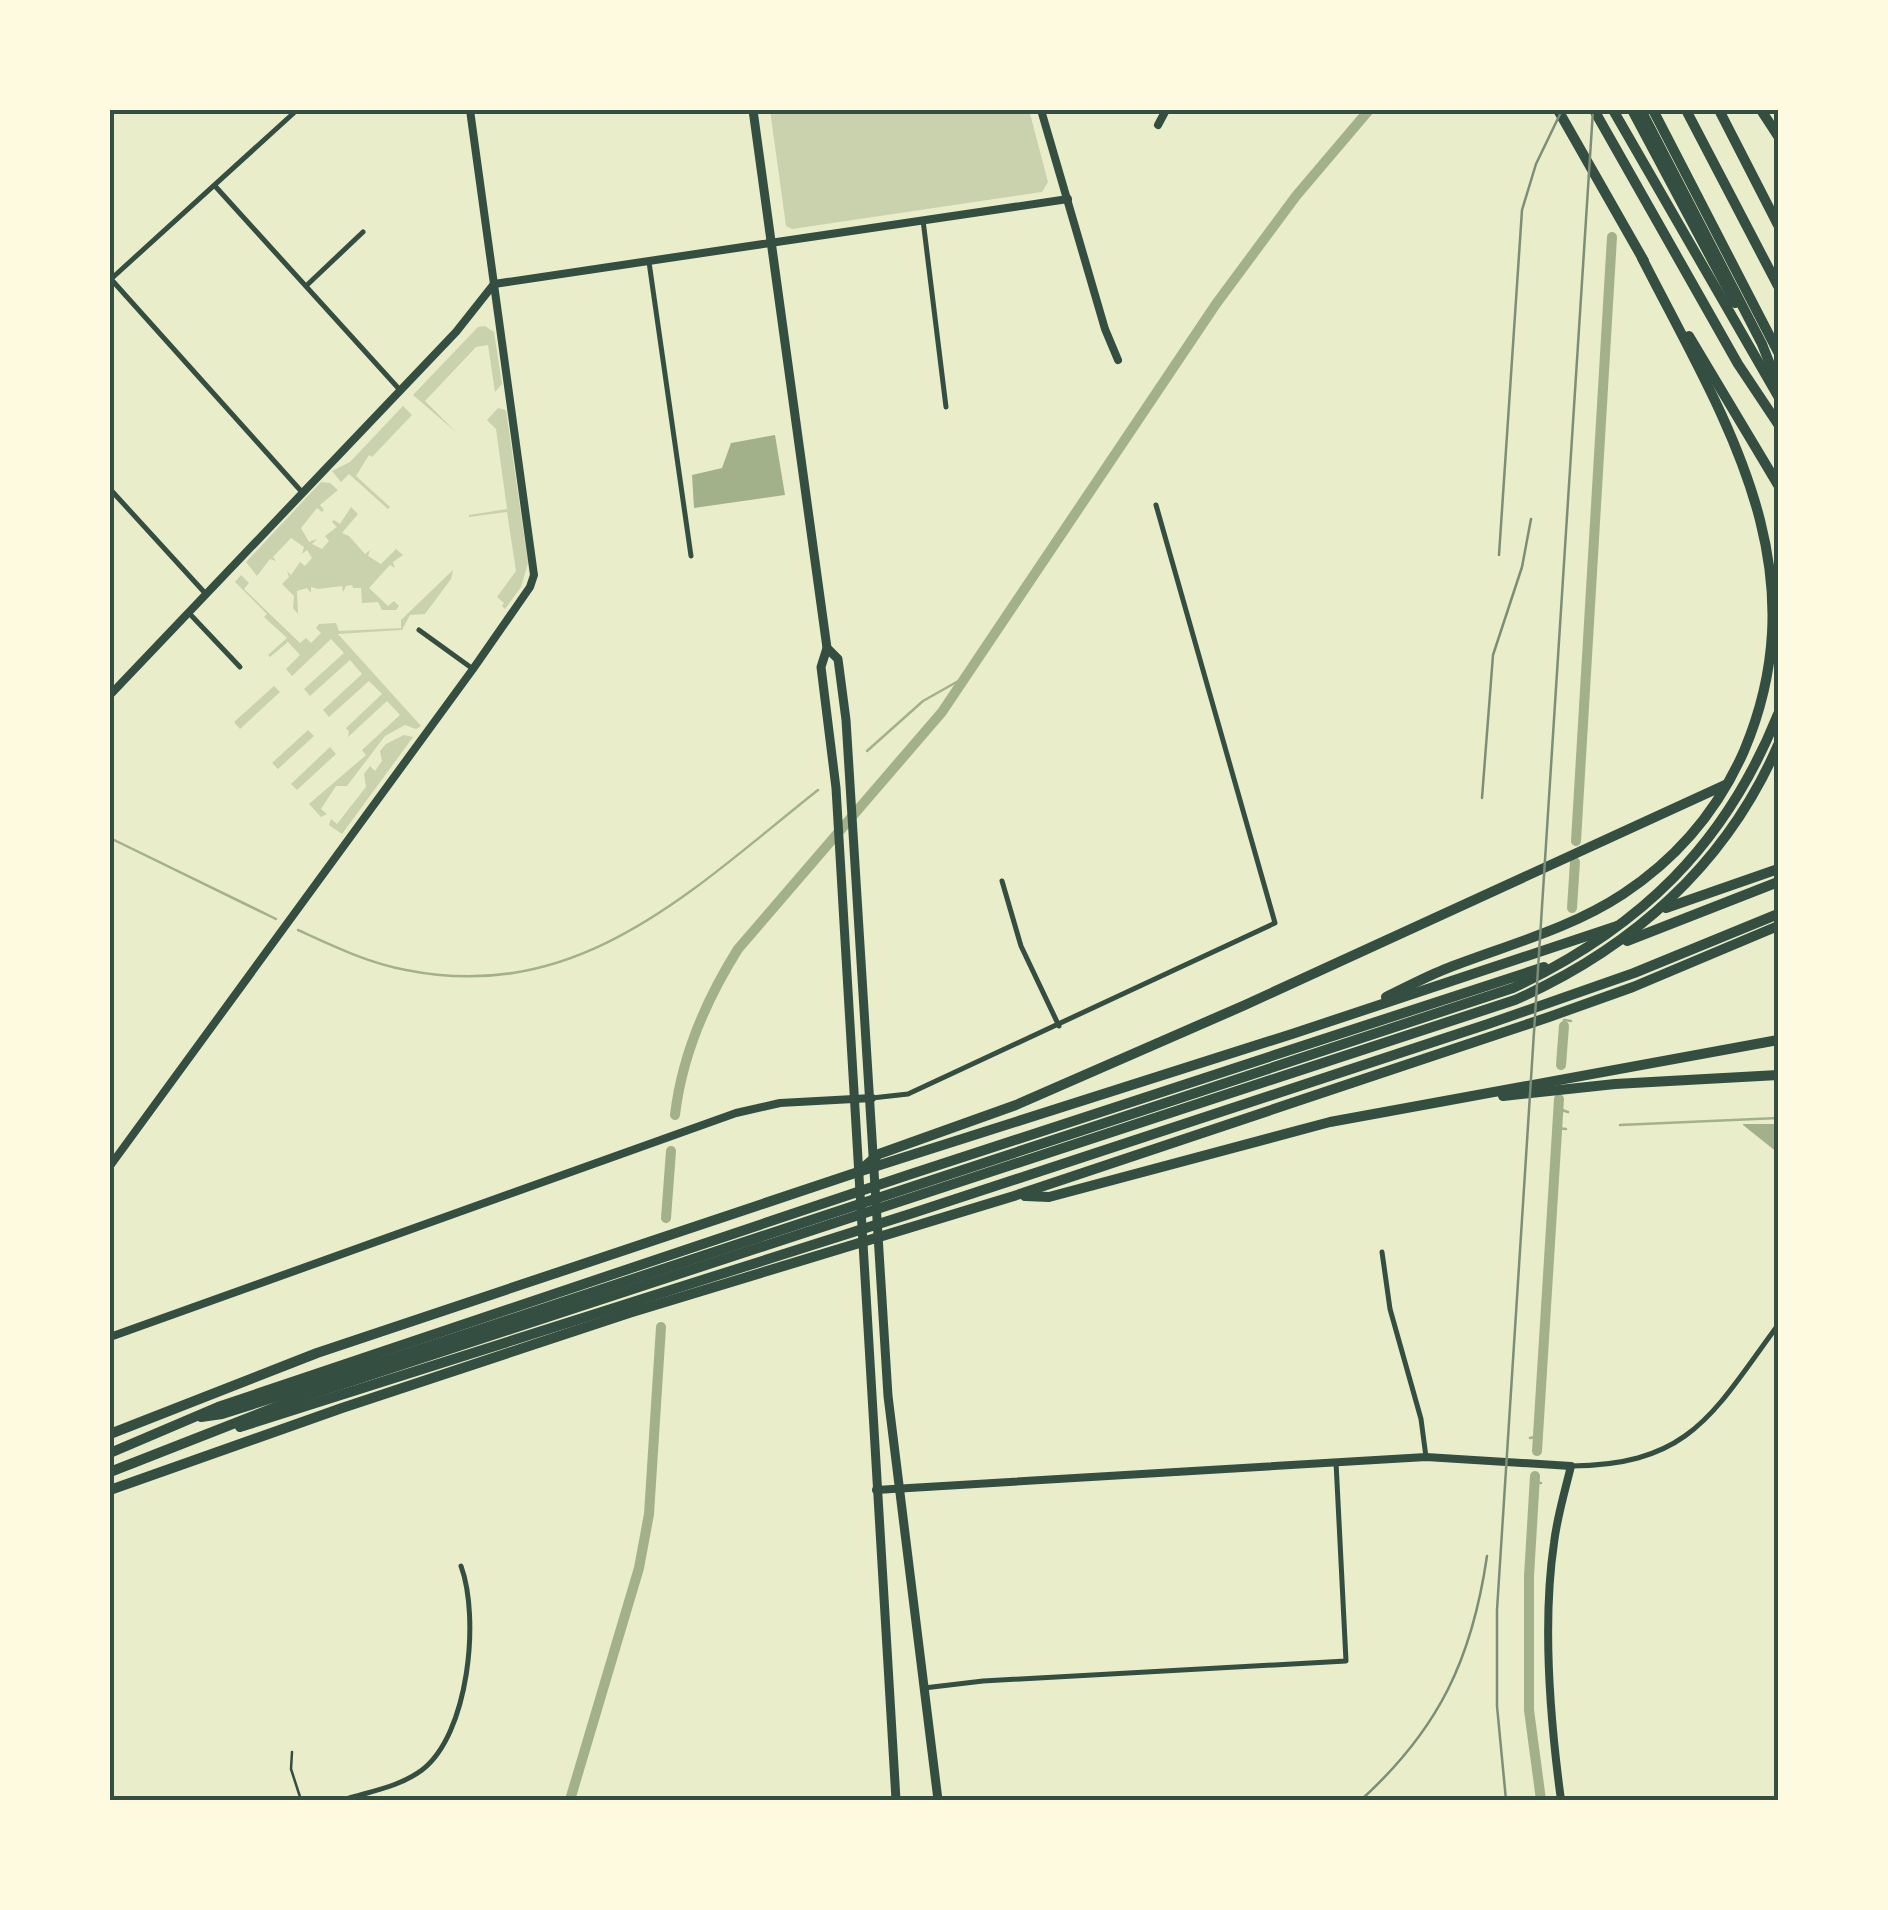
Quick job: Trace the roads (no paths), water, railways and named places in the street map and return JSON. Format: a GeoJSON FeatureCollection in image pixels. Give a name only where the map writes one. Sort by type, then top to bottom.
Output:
{"type":"FeatureCollection","features":[{"type":"Feature","properties":{"kind":"highway"},"geometry":{"type":"LineString","coordinates":[[1558,110],[1778,485]]}},
{"type":"Feature","properties":{"kind":"highway"},"geometry":{"type":"LineString","coordinates":[[1594,110],[1738,364],[1778,424]]}},
{"type":"Feature","properties":{"kind":"highway"},"geometry":{"type":"LineString","coordinates":[[1614,110],[1778,396]]}},
{"type":"Feature","properties":{"kind":"highway"},"geometry":{"type":"LineString","coordinates":[[1632,110],[1746,323],[1776,370]]}},
{"type":"Feature","properties":{"kind":"highway"},"geometry":{"type":"LineString","coordinates":[[1647,110],[1745,294],[1778,340]]}},
{"type":"Feature","properties":{"kind":"highway"},"geometry":{"type":"LineString","coordinates":[[1647,110],[1778,352]]}},
{"type":"Feature","properties":{"kind":"highway"},"geometry":{"type":"LineString","coordinates":[[1647,110],[1762,344],[1778,385]]}},
{"type":"Feature","properties":{"kind":"highway"},"geometry":{"type":"LineString","coordinates":[[1686,110],[1778,286]]}},
{"type":"Feature","properties":{"kind":"highway"},"geometry":{"type":"LineString","coordinates":[[1719,110],[1778,225]]}},
{"type":"Feature","properties":{"kind":"highway"},"geometry":{"type":"LineString","coordinates":[[1761,110],[1778,136]]}},
{"type":"Feature","properties":{"kind":"highway"},"geometry":{"type":"LineString","coordinates":[[1728,127],[1778,216]]}},
{"type":"Feature","properties":{"kind":"highway"},"geometry":{"type":"LineString","coordinates":[[1350,1016],[1445,968],[1578,918],[1637,884],[1669,860],[1694,832],[1738,763],[1766,685],[1774,611],[1768,543],[1745,469],[1642,258]]}},
{"type":"Feature","properties":{"kind":"highway"},"geometry":{"type":"LineString","coordinates":[[1297,1066],[1513,988],[1577,956],[1620,927],[1702,847],[1739,792],[1778,714]]}},
{"type":"Feature","properties":{"kind":"highway"},"geometry":{"type":"LineString","coordinates":[[110,1490],[628,1309],[830,1220],[1297,1066],[1515,1000],[1605,952],[1649,920],[1685,885],[1750,798],[1778,745]]}},
{"type":"Feature","properties":{"kind":"highway"},"geometry":{"type":"LineString","coordinates":[[901,1152],[1034,1097],[1727,784],[1778,767]]}},
{"type":"Feature","properties":{"kind":"highway"},"geometry":{"type":"LineString","coordinates":[[110,1434],[318,1353],[858,1172],[879,1154],[901,1152],[1350,1016],[1778,869]]}},
{"type":"Feature","properties":{"kind":"highway"},"geometry":{"type":"LineString","coordinates":[[110,1472],[294,1400],[632,1280],[703,1244],[1639,937],[1778,882]]}},
{"type":"Feature","properties":{"kind":"highway"},"geometry":{"type":"LineString","coordinates":[[701,1275],[913,1213],[1454,1034],[1612,980],[1778,914]]}},
{"type":"Feature","properties":{"kind":"highway"},"geometry":{"type":"LineString","coordinates":[[110,1452],[218,1407],[632,1280],[701,1275],[830,1252],[916,1227],[1633,987],[1778,926]]}},
{"type":"Feature","properties":{"kind":"highway"},"geometry":{"type":"LineString","coordinates":[[1014,1196],[1050,1196],[1256,1140],[1418,1106],[1778,1040]]}},
{"type":"Feature","properties":{"kind":"highway"},"geometry":{"type":"LineString","coordinates":[[1418,1106],[1614,1084],[1778,1075]]}},
{"type":"Feature","properties":{"kind":"highway"},"geometry":{"type":"LineString","coordinates":[[209,1433],[231,1430],[628,1309]]}},
{"type":"Feature","properties":{"kind":"main road"},"geometry":{"type":"LineString","coordinates":[[753,110],[827,648],[821,667],[836,794],[896,1800]]}},
{"type":"Feature","properties":{"kind":"main road"},"geometry":{"type":"LineString","coordinates":[[827,648],[838,660],[850,779],[887,1378],[936,1800]]}},
{"type":"Feature","properties":{"kind":"street"},"geometry":{"type":"LineString","coordinates":[[297,110],[111,279],[301,491]]}},
{"type":"Feature","properties":{"kind":"street"},"geometry":{"type":"LineString","coordinates":[[110,1166],[530,587],[534,575],[470,110]]}},
{"type":"Feature","properties":{"kind":"street"},"geometry":{"type":"LineString","coordinates":[[1041,110],[1105,329],[1118,360]]}},
{"type":"Feature","properties":{"kind":"street"},"geometry":{"type":"LineString","coordinates":[[1158,124],[1166,110]]}},
{"type":"Feature","properties":{"kind":"street"},"geometry":{"type":"LineString","coordinates":[[215,186],[400,390]]}},
{"type":"Feature","properties":{"kind":"street"},"geometry":{"type":"LineString","coordinates":[[110,694],[456,332],[494,284],[1068,199]]}},
{"type":"Feature","properties":{"kind":"street"},"geometry":{"type":"LineString","coordinates":[[923,220],[946,406]]}},
{"type":"Feature","properties":{"kind":"street"},"geometry":{"type":"LineString","coordinates":[[306,286],[363,232]]}},
{"type":"Feature","properties":{"kind":"street"},"geometry":{"type":"LineString","coordinates":[[648,259],[691,556]]}},
{"type":"Feature","properties":{"kind":"street"},"geometry":{"type":"LineString","coordinates":[[110,489],[205,593]]}},
{"type":"Feature","properties":{"kind":"street"},"geometry":{"type":"LineString","coordinates":[[110,1337],[736,1114],[780,1102],[908,1094],[1275,923],[1156,505]]}},
{"type":"Feature","properties":{"kind":"street"},"geometry":{"type":"LineString","coordinates":[[188,612],[240,667]]}},
{"type":"Feature","properties":{"kind":"street"},"geometry":{"type":"LineString","coordinates":[[419,630],[473,669]]}},
{"type":"Feature","properties":{"kind":"street"},"geometry":{"type":"LineString","coordinates":[[1002,881],[1020,946],[1059,1026]]}},
{"type":"Feature","properties":{"kind":"street"},"geometry":{"type":"LineString","coordinates":[[1382,1252],[1390,1309],[1421,1419],[1426,1457]]}},
{"type":"Feature","properties":{"kind":"street"},"geometry":{"type":"LineString","coordinates":[[876,1490],[1426,1457],[1610,1466],[1652,1456],[1707,1419],[1778,1325]]}},
{"type":"Feature","properties":{"kind":"street"},"geometry":{"type":"LineString","coordinates":[[924,1688],[1346,1662],[1336,1462]]}},
{"type":"Feature","properties":{"kind":"street"},"geometry":{"type":"LineString","coordinates":[[1561,1800],[1552,1715],[1549,1628],[1553,1544],[1570,1466]]}},
{"type":"Feature","properties":{"kind":"street"},"geometry":{"type":"LineString","coordinates":[[343,1800],[406,1780],[426,1767],[453,1729],[471,1620],[461,1566]]}},
{"type":"Feature","properties":{"kind":"lane"},"geometry":{"type":"LineString","coordinates":[[292,1752],[291,1769],[302,1800]]}},
{"type":"Feature","properties":{"kind":"waterway"},"geometry":{"type":"LineString","coordinates":[[675,1115],[683,1071],[697,1029],[738,949],[942,712],[1216,304],[1296,196],[1369,110]]}},
{"type":"Feature","properties":{"kind":"waterway"},"geometry":{"type":"LineString","coordinates":[[1576,841],[1612,237]]}},
{"type":"Feature","properties":{"kind":"waterway"},"geometry":{"type":"LineString","coordinates":[[867,751],[923,701],[969,675]]}},
{"type":"Feature","properties":{"kind":"waterway"},"geometry":{"type":"LineString","coordinates":[[298,930],[364,958],[406,970],[469,976],[526,971],[580,955],[679,900],[818,790]]}},
{"type":"Feature","properties":{"kind":"waterway"},"geometry":{"type":"LineString","coordinates":[[110,838],[276,919]]}},
{"type":"Feature","properties":{"kind":"waterway"},"geometry":{"type":"LineString","coordinates":[[1572,908],[1575,862]]}},
{"type":"Feature","properties":{"kind":"waterway"},"geometry":{"type":"LineString","coordinates":[[1564,1020],[1571,1021]]}},
{"type":"Feature","properties":{"kind":"waterway"},"geometry":{"type":"LineString","coordinates":[[1561,1065],[1564,1026]]}},
{"type":"Feature","properties":{"kind":"waterway"},"geometry":{"type":"LineString","coordinates":[[1537,1451],[1559,1099]]}},
{"type":"Feature","properties":{"kind":"waterway"},"geometry":{"type":"LineString","coordinates":[[1559,1109],[1568,1112]]}},
{"type":"Feature","properties":{"kind":"waterway"},"geometry":{"type":"LineString","coordinates":[[1620,1125],[1778,1118]]}},
{"type":"Feature","properties":{"kind":"waterway"},"geometry":{"type":"LineString","coordinates":[[1557,1128],[1566,1129]]}},
{"type":"Feature","properties":{"kind":"waterway"},"geometry":{"type":"LineString","coordinates":[[666,1218],[671,1151]]}},
{"type":"Feature","properties":{"kind":"waterway"},"geometry":{"type":"LineString","coordinates":[[570,1800],[639,1568],[649,1514],[661,1327]]}},
{"type":"Feature","properties":{"kind":"waterway"},"geometry":{"type":"LineString","coordinates":[[1530,1438],[1535,1437]]}},
{"type":"Feature","properties":{"kind":"waterway"},"geometry":{"type":"LineString","coordinates":[[1535,1476],[1529,1576],[1529,1710],[1541,1800]]}},
{"type":"Feature","properties":{"kind":"waterway"},"geometry":{"type":"LineString","coordinates":[[1535,1482],[1541,1483]]}},
{"type":"Feature","properties":{"kind":"railway"},"geometry":{"type":"LineString","coordinates":[[1499,555],[1522,210],[1536,164],[1562,110]]}},
{"type":"Feature","properties":{"kind":"railway"},"geometry":{"type":"LineString","coordinates":[[1506,1800],[1497,1706],[1497,1610],[1593,110]]}},
{"type":"Feature","properties":{"kind":"railway"},"geometry":{"type":"LineString","coordinates":[[1482,798],[1493,655],[1522,567],[1531,519]]}},
{"type":"Feature","properties":{"kind":"railway"},"geometry":{"type":"LineString","coordinates":[[1361,1800],[1411,1746],[1448,1690],[1472,1628],[1487,1556]]}}]}
